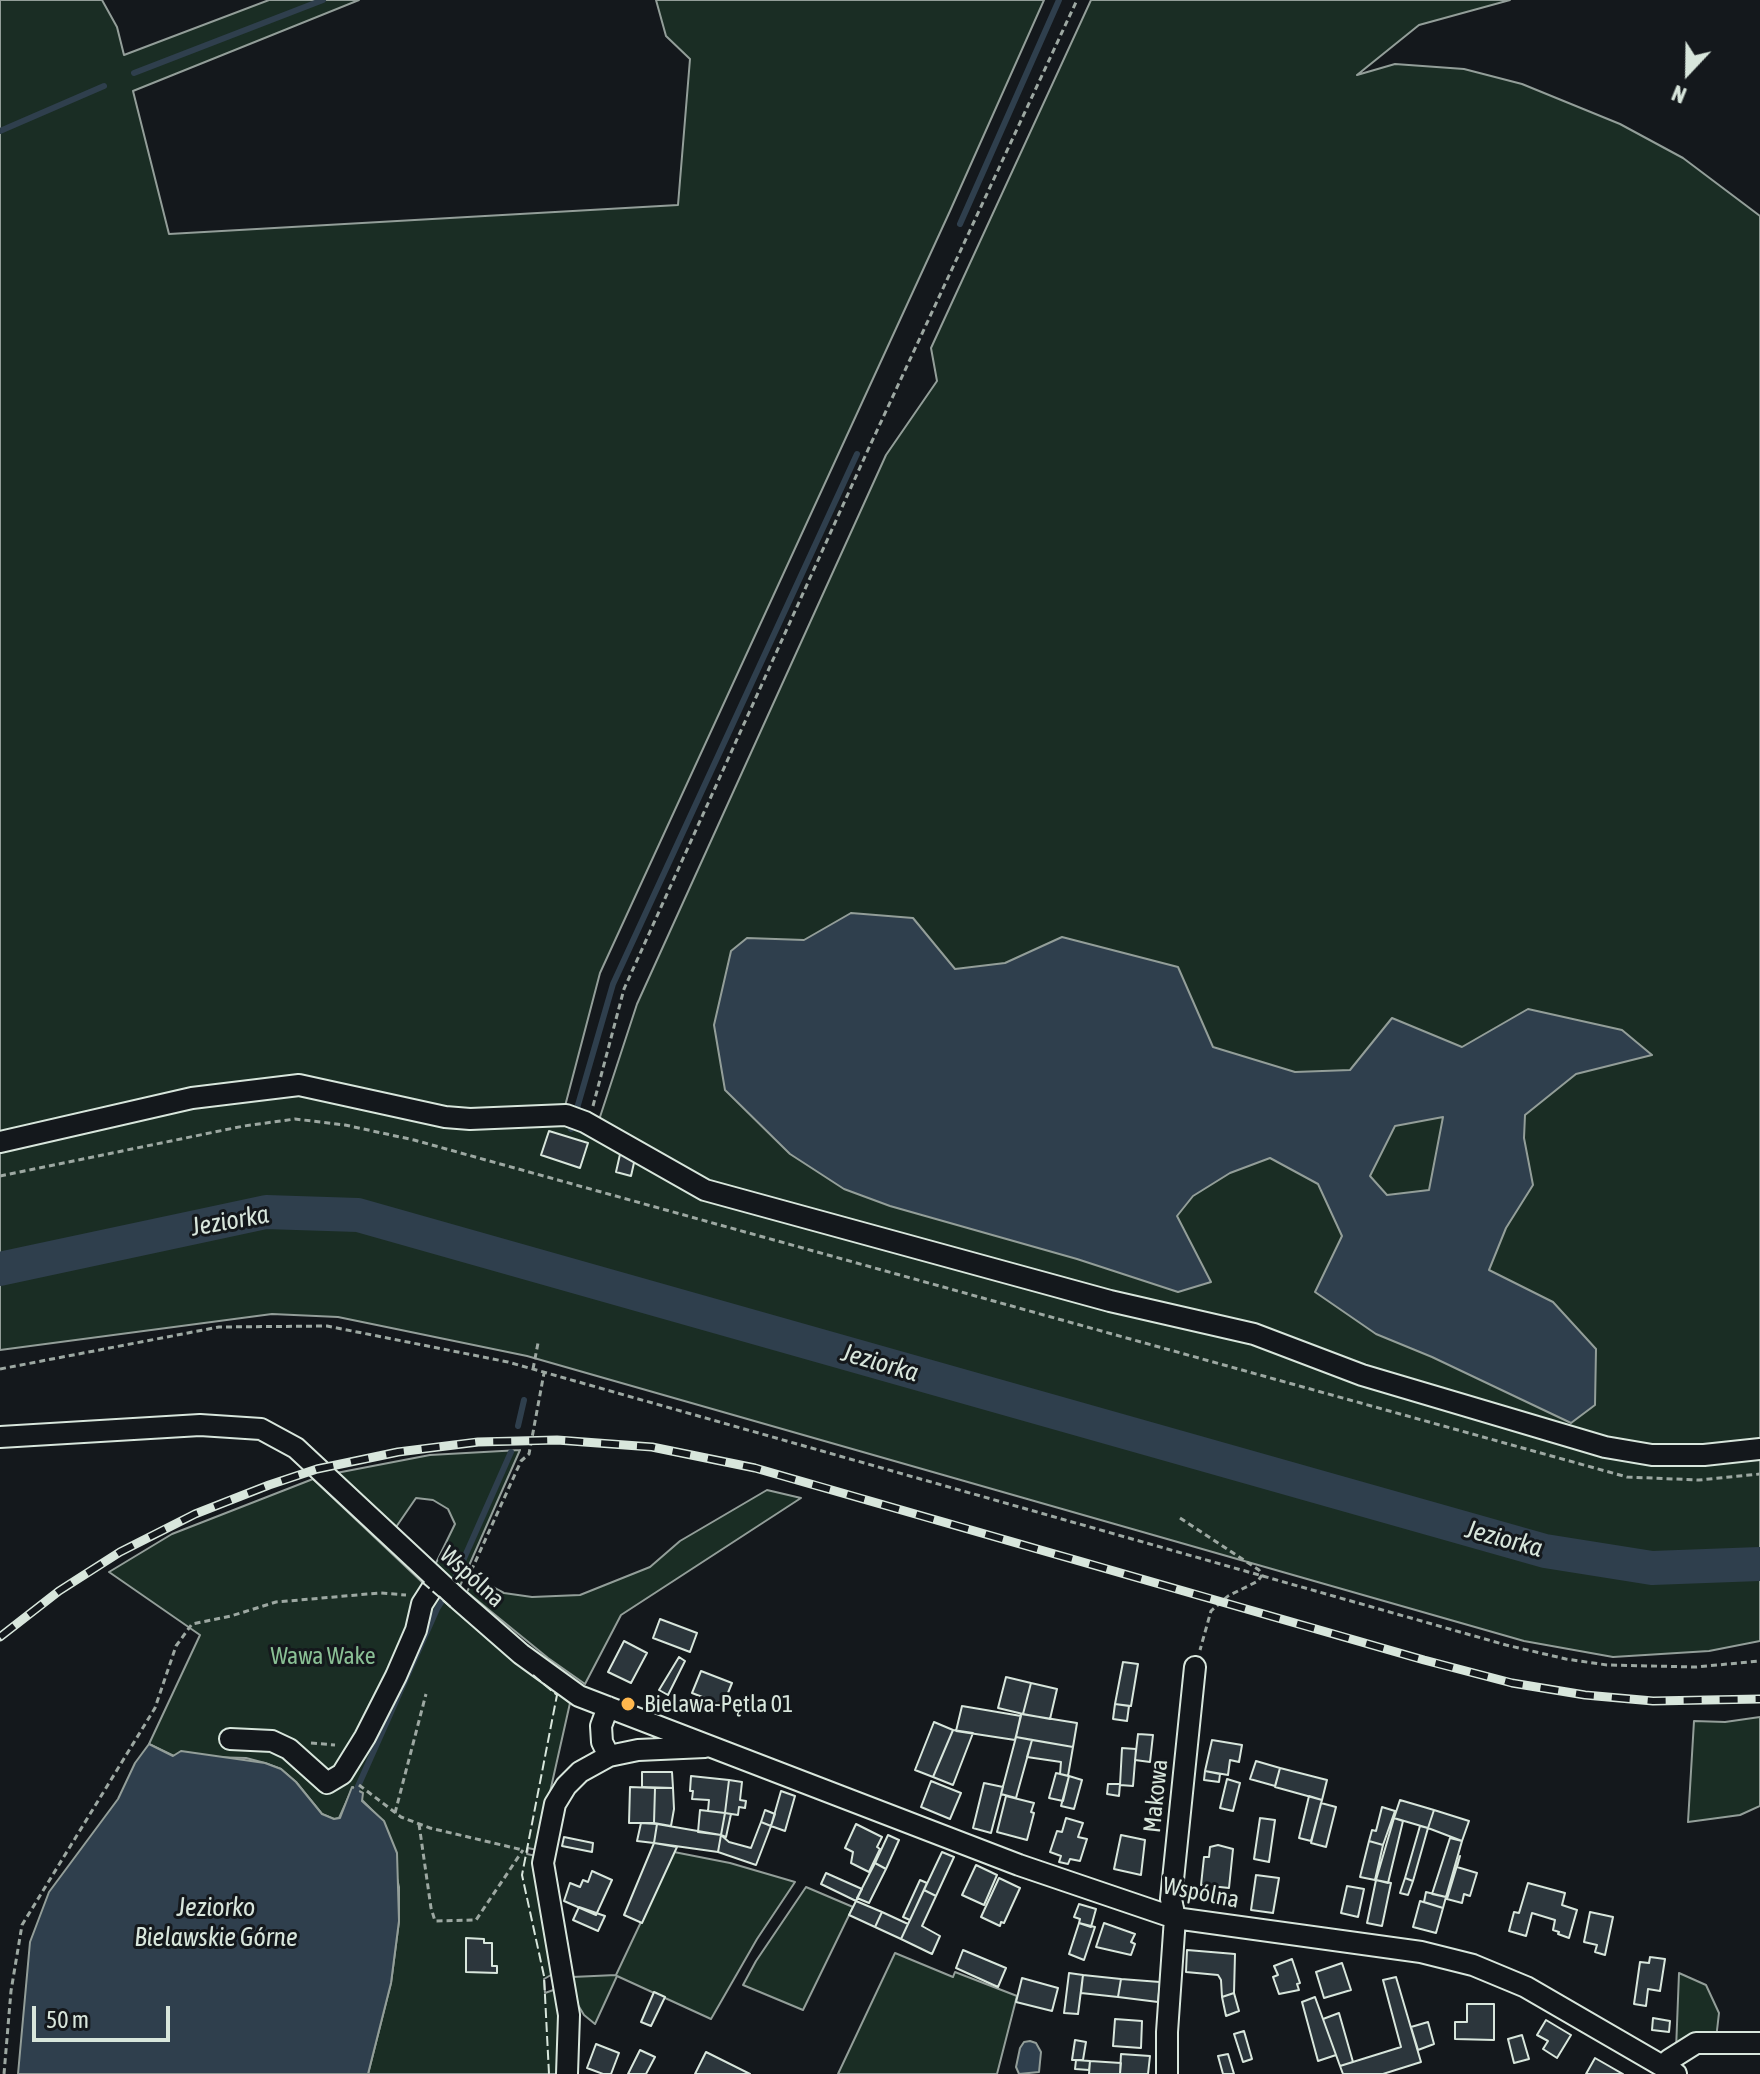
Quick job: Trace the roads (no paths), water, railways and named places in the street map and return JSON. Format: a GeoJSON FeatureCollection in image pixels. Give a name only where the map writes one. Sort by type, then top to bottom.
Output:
{"type":"FeatureCollection","features":[{"type":"Feature","properties":{"kind":"street"},"geometry":{"type":"LineString","coordinates":[[0,1142],[192,1098],[299,1085],[445,1117],[581,1121],[705,1190],[1110,1301],[1254,1334],[1362,1375],[1591,1443],[1652,1455],[1704,1455],[1760,1449]]}},
{"type":"Feature","properties":{"kind":"street","name":"Wspólna"},"geometry":{"type":"LineString","coordinates":[[0,1437],[214,1425],[261,1429],[284,1439],[521,1654],[579,1696],[1019,1865],[1175,1918],[1449,1958],[1526,1987],[1670,2071]]}},
{"type":"Feature","properties":{"kind":"street"},"geometry":{"type":"LineString","coordinates":[[230,1739],[272,1741],[289,1749],[327,1783],[342,1774],[396,1676],[429,1593]]}},
{"type":"Feature","properties":{"kind":"street","name":"Makowa"},"geometry":{"type":"LineString","coordinates":[[1167,2074],[1175,1918],[1171,1899],[1195,1667]]}},
{"type":"Feature","properties":{"kind":"street"},"geometry":{"type":"LineString","coordinates":[[608,1707],[601,1726],[602,1742],[609,1756]]}},
{"type":"Feature","properties":{"kind":"street","name":"Wspólna"},"geometry":{"type":"LineString","coordinates":[[567,2074],[569,2015],[543,1855],[555,1804],[566,1786],[580,1772],[609,1756],[638,1750],[715,1747]]}},
{"type":"Feature","properties":{"kind":"street"},"geometry":{"type":"LineString","coordinates":[[1670,2071],[1669,2060],[1696,2043],[1760,2043]]}},
{"type":"Feature","properties":{"kind":"water"},"geometry":{"type":"Polygon","coordinates":[[[851,913],[913,918],[955,969],[1005,963],[1062,937],[1178,967],[1213,1047],[1295,1072],[1350,1070],[1392,1018],[1462,1047],[1528,1009],[1622,1030],[1652,1055],[1576,1074],[1525,1115],[1524,1138],[1533,1185],[1506,1228],[1489,1270],[1553,1302],[1596,1349],[1595,1405],[1571,1423],[1376,1334],[1315,1292],[1342,1236],[1318,1184],[1270,1158],[1230,1173],[1193,1196],[1177,1216],[1211,1282],[1178,1292],[1077,1259],[890,1206],[844,1189],[790,1154],[725,1090],[714,1025],[731,951],[747,938],[804,940],[851,913]],[[1443,1117],[1395,1126],[1370,1176],[1387,1195],[1429,1190],[1443,1117]]]}},
{"type":"Feature","properties":{"kind":"water","name":"Jeziorko Bielawskie Górne"},"geometry":{"type":"Polygon","coordinates":[[[149,1744],[173,1756],[181,1751],[265,1763],[281,1769],[322,1814],[334,1819],[340,1818],[352,1787],[363,1793],[362,1801],[384,1821],[397,1853],[399,1921],[391,1983],[368,2074],[18,2074],[30,1942],[49,1892],[118,1799],[135,1763],[149,1744]]]}},
{"type":"Feature","properties":{"kind":"water"},"geometry":{"type":"Polygon","coordinates":[[[1024,2042],[1036,2043],[1041,2052],[1039,2072],[1019,2074],[1016,2067],[1020,2048],[1024,2042]]]}},
{"type":"Feature","properties":{"kind":"waterway"},"geometry":{"type":"LineString","coordinates":[[134,73],[323,0]]}},
{"type":"Feature","properties":{"kind":"waterway"},"geometry":{"type":"LineString","coordinates":[[960,224],[1059,0]]}},
{"type":"Feature","properties":{"kind":"waterway"},"geometry":{"type":"LineString","coordinates":[[0,131],[104,86]]}},
{"type":"Feature","properties":{"kind":"waterway"},"geometry":{"type":"LineString","coordinates":[[571,1129],[613,984],[857,454]]}},
{"type":"Feature","properties":{"kind":"waterway","name":"Jeziorka"},"geometry":{"type":"LineString","coordinates":[[0,1269],[266,1212],[358,1215],[1545,1551],[1652,1568],[1760,1564]]}},
{"type":"Feature","properties":{"kind":"waterway"},"geometry":{"type":"LineString","coordinates":[[518,1426],[524,1400]]}},
{"type":"Feature","properties":{"kind":"waterway"},"geometry":{"type":"LineString","coordinates":[[454,1581],[511,1452]]}},
{"type":"Feature","properties":{"kind":"waterway"},"geometry":{"type":"LineString","coordinates":[[355,1793],[442,1601]]}},
{"type":"Feature","properties":{"kind":"railway"},"geometry":{"type":"LineString","coordinates":[[0,1637],[59,1591],[120,1552],[195,1514],[269,1485],[317,1469],[398,1452],[478,1442],[557,1440],[652,1447],[755,1468],[1512,1683],[1585,1695],[1653,1701],[1760,1699]]}},
{"type":"Feature","properties":{"kind":"place","name":"Bielawa-Pętla 01"},"geometry":{"type":"Point","coordinates":[628,1704]}},
{"type":"Feature","properties":{"kind":"park label","name":"Wawa Wake"},"geometry":{"type":"Point","coordinates":[323,1656]}}]}
